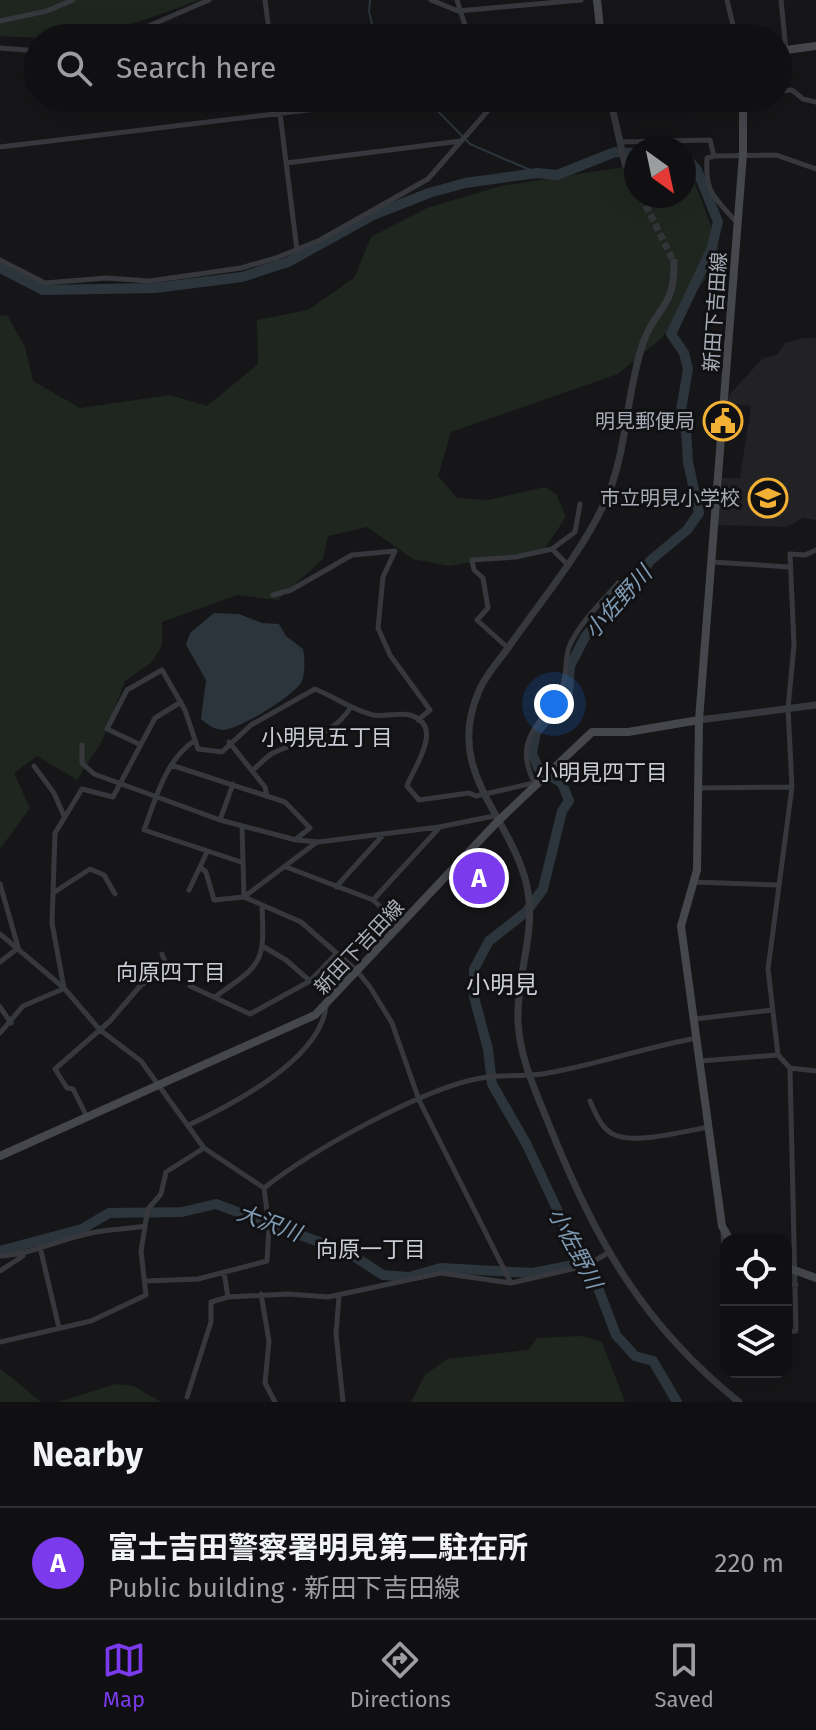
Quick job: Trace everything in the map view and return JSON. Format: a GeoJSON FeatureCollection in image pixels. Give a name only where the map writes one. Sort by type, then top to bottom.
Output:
{"type":"FeatureCollection","features":[{"type":"Feature","properties":{"kind":"main road"},"geometry":{"type":"LineString","coordinates":[[597,0],[600,24]]}},
{"type":"Feature","properties":{"kind":"main road"},"geometry":{"type":"LineString","coordinates":[[792,49],[816,46]]}},
{"type":"Feature","properties":{"kind":"main road","name":"新田下吉田線"},"geometry":{"type":"LineString","coordinates":[[726,1234],[681,926],[697,870],[699,720],[743,154],[743,112]]}},
{"type":"Feature","properties":{"kind":"main road","name":"新田下吉田線"},"geometry":{"type":"LineString","coordinates":[[0,1156],[282,1033],[326,1007],[496,818],[592,732],[642,731],[699,720]]}},
{"type":"Feature","properties":{"kind":"main road"},"geometry":{"type":"LineString","coordinates":[[792,1268],[816,1278]]}},
{"type":"Feature","properties":{"kind":"street"},"geometry":{"type":"LineString","coordinates":[[0,21],[47,11],[73,0]]}},
{"type":"Feature","properties":{"kind":"street"},"geometry":{"type":"LineString","coordinates":[[153,24],[209,0]]}},
{"type":"Feature","properties":{"kind":"street"},"geometry":{"type":"LineString","coordinates":[[265,0],[268,24]]}},
{"type":"Feature","properties":{"kind":"street"},"geometry":{"type":"LineString","coordinates":[[431,0],[458,11],[581,0]]}},
{"type":"Feature","properties":{"kind":"street"},"geometry":{"type":"LineString","coordinates":[[457,0],[463,24]]}},
{"type":"Feature","properties":{"kind":"street"},"geometry":{"type":"LineString","coordinates":[[727,0],[733,24]]}},
{"type":"Feature","properties":{"kind":"street"},"geometry":{"type":"LineString","coordinates":[[781,0],[781,24]]}},
{"type":"Feature","properties":{"kind":"street"},"geometry":{"type":"LineString","coordinates":[[0,48],[24,50]]}},
{"type":"Feature","properties":{"kind":"street"},"geometry":{"type":"LineString","coordinates":[[792,90],[803,99],[816,102]]}},
{"type":"Feature","properties":{"kind":"street"},"geometry":{"type":"LineString","coordinates":[[0,147],[289,112]]}},
{"type":"Feature","properties":{"kind":"street"},"geometry":{"type":"LineString","coordinates":[[0,260],[45,283],[106,278],[150,281],[241,268],[297,250],[428,179],[487,112]]}},
{"type":"Feature","properties":{"kind":"street"},"geometry":{"type":"LineString","coordinates":[[613,112],[624,161]]}},
{"type":"Feature","properties":{"kind":"street"},"geometry":{"type":"LineString","coordinates":[[280,113],[297,250]]}},
{"type":"Feature","properties":{"kind":"street"},"geometry":{"type":"LineString","coordinates":[[619,142],[710,140],[714,156]]}},
{"type":"Feature","properties":{"kind":"street"},"geometry":{"type":"LineString","coordinates":[[286,163],[462,141]]}},
{"type":"Feature","properties":{"kind":"street"},"geometry":{"type":"LineString","coordinates":[[737,224],[715,202],[706,183],[707,158],[743,154],[776,155],[816,169]]}},
{"type":"Feature","properties":{"kind":"street"},"geometry":{"type":"LineString","coordinates":[[674,262],[674,288],[644,339],[618,468],[603,507],[479,689],[470,720],[469,737],[474,770],[526,881],[530,925],[518,1022],[529,1075],[580,1203],[608,1253],[665,1333],[739,1402]]}},
{"type":"Feature","properties":{"kind":"street"},"geometry":{"type":"LineString","coordinates":[[508,648],[477,620],[488,608],[483,578],[474,570],[472,560],[516,557],[552,549],[575,532],[580,504]]}},
{"type":"Feature","properties":{"kind":"street"},"geometry":{"type":"LineString","coordinates":[[552,549],[566,563]]}},
{"type":"Feature","properties":{"kind":"street"},"geometry":{"type":"LineString","coordinates":[[816,550],[805,555],[790,554],[794,645],[788,708],[792,787],[768,969],[778,1055],[790,1068],[816,1071]]}},
{"type":"Feature","properties":{"kind":"street"},"geometry":{"type":"LineString","coordinates":[[273,595],[291,590],[352,555],[395,551],[383,577],[378,628],[390,655],[430,710],[418,720]]}},
{"type":"Feature","properties":{"kind":"street"},"geometry":{"type":"LineString","coordinates":[[712,562],[790,567]]}},
{"type":"Feature","properties":{"kind":"street"},"geometry":{"type":"LineString","coordinates":[[139,744],[107,729],[127,690],[162,670],[181,702],[198,749],[210,753],[222,752],[229,742],[251,725],[311,690],[378,715],[410,715],[418,720],[426,733],[426,744],[407,786],[419,800],[469,793],[476,796],[536,782],[526,756],[530,731],[563,686],[566,661],[574,638],[618,583]]}},
{"type":"Feature","properties":{"kind":"street"},"geometry":{"type":"LineString","coordinates":[[64,988],[52,923],[55,833],[82,789],[113,797],[155,718],[181,702]]}},
{"type":"Feature","properties":{"kind":"street"},"geometry":{"type":"LineString","coordinates":[[699,720],[816,705]]}},
{"type":"Feature","properties":{"kind":"street"},"geometry":{"type":"LineString","coordinates":[[253,770],[273,753],[326,732],[344,720],[351,707]]}},
{"type":"Feature","properties":{"kind":"street"},"geometry":{"type":"LineString","coordinates":[[194,741],[179,751],[171,765],[144,830],[241,862]]}},
{"type":"Feature","properties":{"kind":"street"},"geometry":{"type":"LineString","coordinates":[[229,742],[253,770],[267,796]]}},
{"type":"Feature","properties":{"kind":"street"},"geometry":{"type":"LineString","coordinates":[[82,745],[81,758],[85,767],[120,783],[220,820],[296,840],[318,842],[496,818]]}},
{"type":"Feature","properties":{"kind":"street"},"geometry":{"type":"LineString","coordinates":[[171,765],[285,802],[310,828],[296,840]]}},
{"type":"Feature","properties":{"kind":"street"},"geometry":{"type":"LineString","coordinates":[[34,766],[54,793],[65,817]]}},
{"type":"Feature","properties":{"kind":"street"},"geometry":{"type":"LineString","coordinates":[[220,820],[233,784]]}},
{"type":"Feature","properties":{"kind":"street"},"geometry":{"type":"LineString","coordinates":[[698,788],[792,787]]}},
{"type":"Feature","properties":{"kind":"street"},"geometry":{"type":"LineString","coordinates":[[242,826],[244,897]]}},
{"type":"Feature","properties":{"kind":"street"},"geometry":{"type":"LineString","coordinates":[[373,900],[439,827]]}},
{"type":"Feature","properties":{"kind":"street"},"geometry":{"type":"LineString","coordinates":[[336,887],[384,833]]}},
{"type":"Feature","properties":{"kind":"street"},"geometry":{"type":"LineString","coordinates":[[200,867],[206,872],[214,900],[244,897],[318,842]]}},
{"type":"Feature","properties":{"kind":"street"},"geometry":{"type":"LineString","coordinates":[[189,890],[207,852]]}},
{"type":"Feature","properties":{"kind":"street"},"geometry":{"type":"LineString","coordinates":[[285,866],[373,900],[401,924]]}},
{"type":"Feature","properties":{"kind":"street"},"geometry":{"type":"LineString","coordinates":[[53,894],[90,869],[104,875],[115,894]]}},
{"type":"Feature","properties":{"kind":"street"},"geometry":{"type":"LineString","coordinates":[[693,882],[778,885]]}},
{"type":"Feature","properties":{"kind":"street"},"geometry":{"type":"LineString","coordinates":[[0,884],[18,948]]}},
{"type":"Feature","properties":{"kind":"street"},"geometry":{"type":"LineString","coordinates":[[244,897],[262,908],[301,922],[357,971],[392,1023],[419,1100],[511,1280]]}},
{"type":"Feature","properties":{"kind":"street"},"geometry":{"type":"LineString","coordinates":[[214,997],[255,968],[264,947],[262,908]]}},
{"type":"Feature","properties":{"kind":"street"},"geometry":{"type":"LineString","coordinates":[[0,934],[64,988],[100,1030],[141,1061],[204,1148],[264,1188],[269,1227],[267,1261],[198,1279],[145,1281]]}},
{"type":"Feature","properties":{"kind":"street"},"geometry":{"type":"LineString","coordinates":[[264,947],[286,960],[310,981]]}},
{"type":"Feature","properties":{"kind":"street"},"geometry":{"type":"LineString","coordinates":[[0,962],[18,948]]}},
{"type":"Feature","properties":{"kind":"street"},"geometry":{"type":"LineString","coordinates":[[190,986],[250,1014],[310,981],[337,953]]}},
{"type":"Feature","properties":{"kind":"street"},"geometry":{"type":"LineString","coordinates":[[87,1117],[73,1089],[67,1088],[55,1069],[100,1030],[141,985],[169,971],[162,954]]}},
{"type":"Feature","properties":{"kind":"street"},"geometry":{"type":"LineString","coordinates":[[0,1033],[23,1006],[36,997],[64,988]]}},
{"type":"Feature","properties":{"kind":"street"},"geometry":{"type":"LineString","coordinates":[[0,1007],[11,1023]]}},
{"type":"Feature","properties":{"kind":"street"},"geometry":{"type":"LineString","coordinates":[[189,1125],[268,1080],[310,1043],[326,1007]]}},
{"type":"Feature","properties":{"kind":"street"},"geometry":{"type":"LineString","coordinates":[[695,1019],[772,1010]]}},
{"type":"Feature","properties":{"kind":"street"},"geometry":{"type":"LineString","coordinates":[[264,1188],[313,1154],[419,1100],[481,1078],[529,1075],[698,1038]]}},
{"type":"Feature","properties":{"kind":"street"},"geometry":{"type":"LineString","coordinates":[[700,1061],[778,1055]]}},
{"type":"Feature","properties":{"kind":"street"},"geometry":{"type":"LineString","coordinates":[[790,1068],[791,1234]]}},
{"type":"Feature","properties":{"kind":"street"},"geometry":{"type":"LineString","coordinates":[[590,1101],[604,1127],[616,1136],[643,1137],[709,1127]]}},
{"type":"Feature","properties":{"kind":"street"},"geometry":{"type":"LineString","coordinates":[[0,1342],[103,1316],[146,1295],[141,1251],[148,1209],[161,1194],[166,1172],[204,1148]]}},
{"type":"Feature","properties":{"kind":"street"},"geometry":{"type":"LineString","coordinates":[[0,1271],[40,1247],[146,1223]]}},
{"type":"Feature","properties":{"kind":"street"},"geometry":{"type":"LineString","coordinates":[[724,1230],[726,1306]]}},
{"type":"Feature","properties":{"kind":"street"},"geometry":{"type":"LineString","coordinates":[[40,1247],[59,1328]]}},
{"type":"Feature","properties":{"kind":"street"},"geometry":{"type":"LineString","coordinates":[[187,1397],[211,1322],[211,1302],[261,1294],[339,1296],[369,1286],[407,1282],[441,1273],[511,1280],[585,1266],[608,1253]]}},
{"type":"Feature","properties":{"kind":"street"},"geometry":{"type":"LineString","coordinates":[[0,1256],[23,1256]]}},
{"type":"Feature","properties":{"kind":"street"},"geometry":{"type":"LineString","coordinates":[[792,1271],[796,1285],[796,1331],[792,1331]]}},
{"type":"Feature","properties":{"kind":"street"},"geometry":{"type":"LineString","coordinates":[[224,1272],[228,1297]]}},
{"type":"Feature","properties":{"kind":"street"},"geometry":{"type":"LineString","coordinates":[[792,1285],[796,1285]]}},
{"type":"Feature","properties":{"kind":"street"},"geometry":{"type":"LineString","coordinates":[[261,1294],[268,1330],[265,1383],[275,1402]]}},
{"type":"Feature","properties":{"kind":"street"},"geometry":{"type":"LineString","coordinates":[[339,1296],[336,1334],[343,1402]]}},
{"type":"Feature","properties":{"kind":"shaded area"},"geometry":{"type":"Polygon","coordinates":[[[0,0],[199,0],[131,24],[24,24],[24,37],[0,36],[0,0]]]}},
{"type":"Feature","properties":{"kind":"shaded area"},"geometry":{"type":"Polygon","coordinates":[[[624,167],[624,208],[696,208],[696,187],[719,246],[715,266],[662,338],[618,374],[451,432],[438,476],[457,498],[488,500],[545,487],[556,494],[566,517],[543,551],[449,566],[413,559],[367,527],[328,536],[323,559],[278,600],[237,595],[162,622],[162,645],[152,662],[125,681],[102,741],[77,780],[37,756],[14,773],[30,808],[0,849],[0,316],[7,315],[25,347],[33,381],[80,408],[170,395],[207,406],[258,364],[257,320],[308,310],[354,278],[371,237],[427,208],[501,186],[624,167]]]}},
{"type":"Feature","properties":{"kind":"shaded area"},"geometry":{"type":"Polygon","coordinates":[[[816,338],[816,520],[803,518],[786,527],[717,525],[722,478],[740,478],[751,406],[727,403],[729,395],[763,358],[777,355],[785,343],[816,338]]]}},
{"type":"Feature","properties":{"kind":"shaded area"},"geometry":{"type":"Polygon","coordinates":[[[214,613],[239,614],[262,623],[279,624],[286,636],[303,649],[304,656],[303,678],[297,687],[253,718],[223,730],[201,719],[206,680],[186,645],[190,633],[214,613]]]}},
{"type":"Feature","properties":{"kind":"shaded area"},"geometry":{"type":"Polygon","coordinates":[[[582,1336],[602,1342],[625,1402],[411,1402],[425,1375],[447,1359],[528,1350],[537,1338],[582,1336]]]}},
{"type":"Feature","properties":{"kind":"shaded area"},"geometry":{"type":"Polygon","coordinates":[[[1,1369],[41,1402],[0,1402],[1,1369]]]}},
{"type":"Feature","properties":{"kind":"shaded area"},"geometry":{"type":"Polygon","coordinates":[[[116,1384],[134,1386],[161,1402],[58,1402],[116,1384]]]}},
{"type":"Feature","properties":{"kind":"waterway"},"geometry":{"type":"LineString","coordinates":[[370,0],[372,24]]}},
{"type":"Feature","properties":{"kind":"waterway"},"geometry":{"type":"LineString","coordinates":[[439,112],[470,144],[537,173]]}},
{"type":"Feature","properties":{"kind":"waterway","name":"小佐野川"},"geometry":{"type":"LineString","coordinates":[[0,268],[43,290],[155,288],[242,277],[288,262],[373,215],[429,193],[465,183],[537,173],[557,175],[615,152],[624,152]]}},
{"type":"Feature","properties":{"kind":"waterway","name":"小佐野川"},"geometry":{"type":"LineString","coordinates":[[677,1402],[653,1361],[635,1356],[616,1335],[592,1272],[565,1237],[563,1222],[526,1143],[492,1084],[488,1049],[474,997],[474,969],[489,941],[526,912],[543,889],[562,811],[569,801],[562,783],[538,768],[532,753],[536,732],[568,693],[570,666],[585,637],[651,560],[687,530],[699,513],[688,462],[686,430],[680,416],[688,369],[684,353],[671,334],[711,250],[718,222],[696,169]]}},
{"type":"Feature","properties":{"kind":"waterway","name":"大沢川"},"geometry":{"type":"LineString","coordinates":[[0,1251],[82,1229],[109,1213],[182,1212],[216,1204],[349,1253],[383,1275],[409,1277],[441,1268],[533,1273],[583,1263]]}},
{"type":"Feature","properties":{"kind":"tunnel"},"geometry":{"type":"LineString","coordinates":[[647,208],[674,262]]}},
{"type":"Feature","properties":{"kind":"place","name":"明見郵便局"},"geometry":{"type":"Point","coordinates":[723,421]}},
{"type":"Feature","properties":{"kind":"place","name":"市立明見小学校"},"geometry":{"type":"Point","coordinates":[768,498]}},
{"type":"Feature","properties":{"kind":"place","name":"富士吉田警察署明見第二駐在所"},"geometry":{"type":"Point","coordinates":[479,878]}},
{"type":"Feature","properties":{"kind":"district","name":"小明見五丁目"},"geometry":{"type":"Point","coordinates":[327,737]}},
{"type":"Feature","properties":{"kind":"district","name":"小明見四丁目"},"geometry":{"type":"Point","coordinates":[602,772]}},
{"type":"Feature","properties":{"kind":"district","name":"向原四丁目"},"geometry":{"type":"Point","coordinates":[171,972]}},
{"type":"Feature","properties":{"kind":"district","name":"小明見"},"geometry":{"type":"Point","coordinates":[502,985]}},
{"type":"Feature","properties":{"kind":"district","name":"向原一丁目"},"geometry":{"type":"Point","coordinates":[371,1249]}}]}
